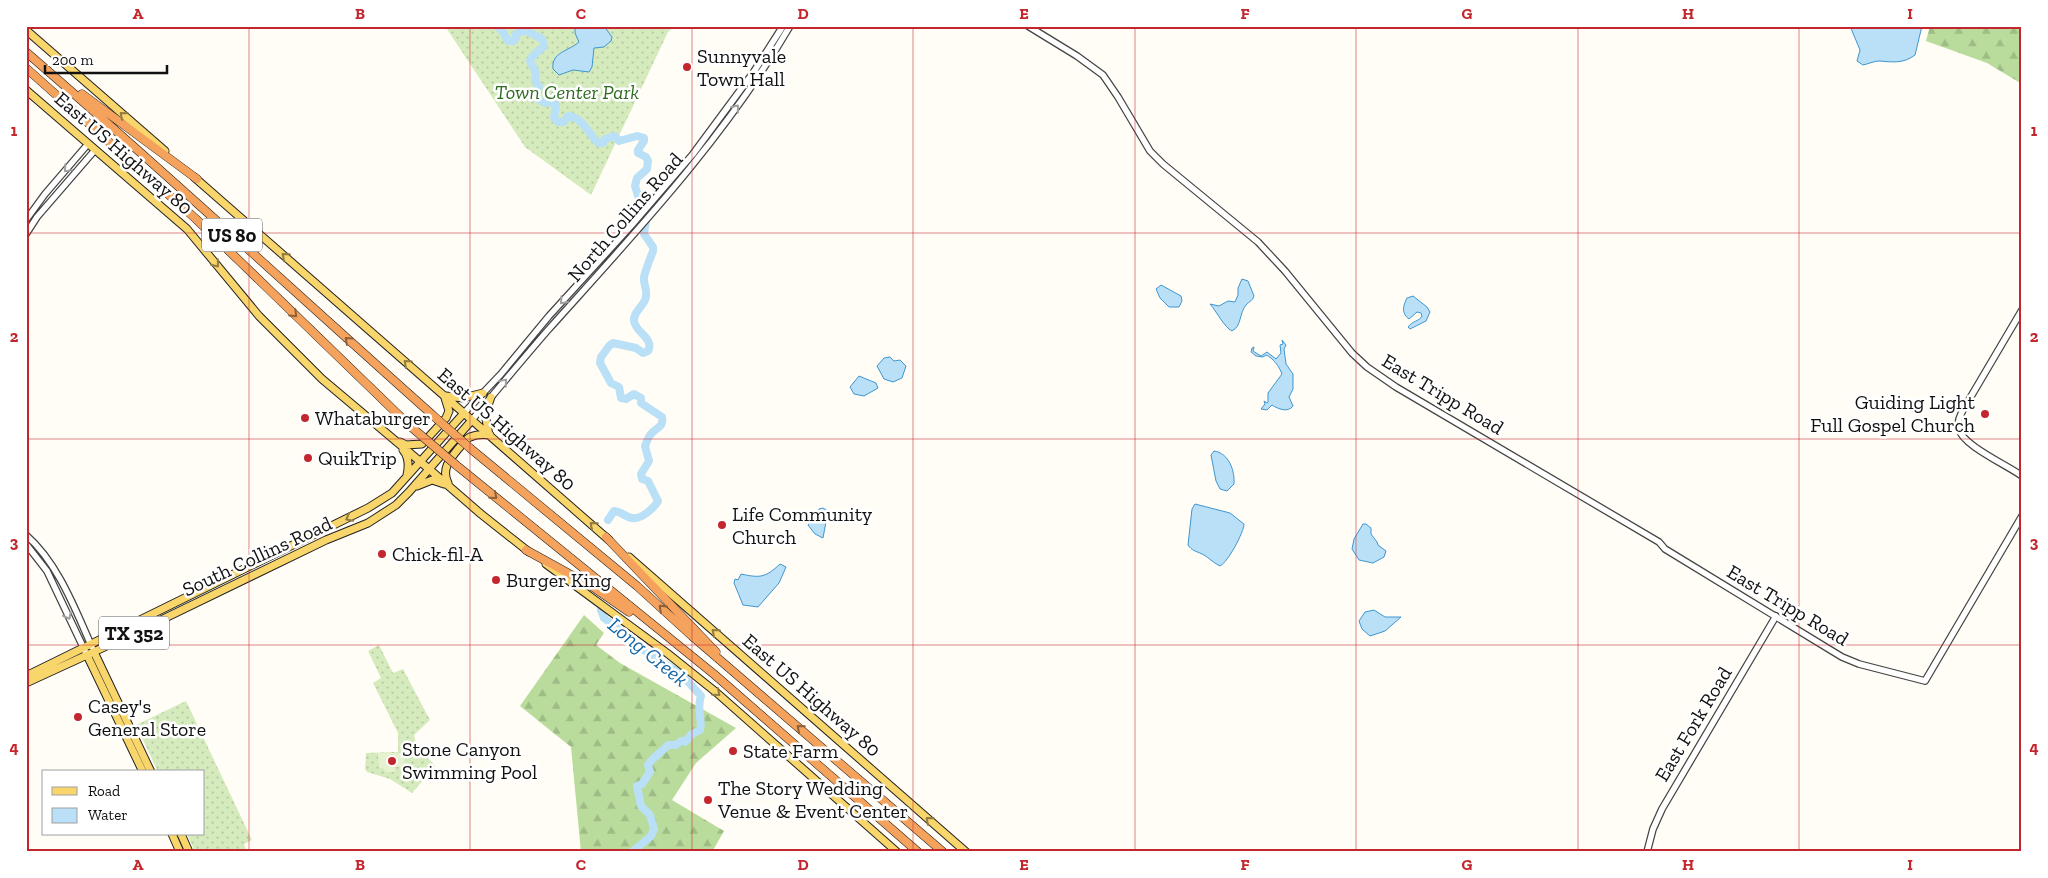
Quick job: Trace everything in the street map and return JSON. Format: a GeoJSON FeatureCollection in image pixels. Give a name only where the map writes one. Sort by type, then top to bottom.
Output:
{"type":"FeatureCollection","features":[{"type":"Feature","properties":{"kind":"highway"},"geometry":{"type":"LineString","coordinates":[[26,47],[93,102],[197,179]]}},
{"type":"Feature","properties":{"kind":"highway","name":"US 80"},"geometry":{"type":"LineString","coordinates":[[26,52],[174,181],[277,277],[437,419],[637,586],[942,852]]}},
{"type":"Feature","properties":{"kind":"highway","name":"US 80"},"geometry":{"type":"LineString","coordinates":[[26,68],[189,212],[410,426],[715,675],[918,852]]}},
{"type":"Feature","properties":{"kind":"highway"},"geometry":{"type":"LineString","coordinates":[[606,537],[708,642],[724,663]]}},
{"type":"Feature","properties":{"kind":"highway"},"geometry":{"type":"LineString","coordinates":[[526,550],[593,587],[715,675]]}},
{"type":"Feature","properties":{"kind":"main road","name":"East US Highway 80"},"geometry":{"type":"LineString","coordinates":[[26,30],[966,852]]}},
{"type":"Feature","properties":{"kind":"main road","name":"East US Highway 80"},"geometry":{"type":"LineString","coordinates":[[26,90],[186,229],[272,330],[322,379],[526,550],[596,599],[710,687],[897,852]]}},
{"type":"Feature","properties":{"kind":"main road"},"geometry":{"type":"LineString","coordinates":[[392,438],[406,444],[422,444],[446,418],[449,411],[444,395],[463,398],[483,393]]}},
{"type":"Feature","properties":{"kind":"main road"},"geometry":{"type":"LineString","coordinates":[[451,488],[446,478],[445,469],[448,461],[468,438],[479,434],[490,435],[485,414],[491,397]]}},
{"type":"Feature","properties":{"kind":"main road","name":"South Collins Road"},"geometry":{"type":"LineString","coordinates":[[26,676],[88,651],[91,644],[368,508],[392,493],[464,413]]}},
{"type":"Feature","properties":{"kind":"main road","name":"South Collins Road"},"geometry":{"type":"LineString","coordinates":[[26,683],[88,651],[326,540],[368,523],[396,505],[472,420]]}},
{"type":"Feature","properties":{"kind":"main road"},"geometry":{"type":"LineString","coordinates":[[392,438],[406,454],[409,466],[407,476]]}},
{"type":"Feature","properties":{"kind":"main road"},"geometry":{"type":"LineString","coordinates":[[409,492],[420,483],[432,480],[451,488]]}},
{"type":"Feature","properties":{"kind":"main road"},"geometry":{"type":"LineString","coordinates":[[322,532],[326,540]]}},
{"type":"Feature","properties":{"kind":"main road"},"geometry":{"type":"LineString","coordinates":[[88,651],[142,770]]}},
{"type":"Feature","properties":{"kind":"main road"},"geometry":{"type":"LineString","coordinates":[[88,651],[151,770]]}},
{"type":"Feature","properties":{"kind":"main road"},"geometry":{"type":"LineString","coordinates":[[173,836],[180,852]]}},
{"type":"Feature","properties":{"kind":"main road"},"geometry":{"type":"LineString","coordinates":[[182,836],[189,852]]}},
{"type":"Feature","properties":{"kind":"street","name":"North Collins Road"},"geometry":{"type":"LineString","coordinates":[[472,420],[651,215],[662,196],[719,125],[742,100],[771,51],[783,26]]}},
{"type":"Feature","properties":{"kind":"street","name":"North Collins Road"},"geometry":{"type":"LineString","coordinates":[[771,51],[790,26]]}},
{"type":"Feature","properties":{"kind":"street","name":"East Tripp Road"},"geometry":{"type":"LineString","coordinates":[[1028,26],[1077,56],[1103,75],[1150,151],[1163,164],[1258,242],[1285,271],[1352,353],[1367,368],[1659,542],[1665,549],[1849,660],[1925,681],[2022,516]]}},
{"type":"Feature","properties":{"kind":"street"},"geometry":{"type":"LineString","coordinates":[[26,220],[45,194],[88,144]]}},
{"type":"Feature","properties":{"kind":"street"},"geometry":{"type":"LineString","coordinates":[[26,234],[38,217],[95,150]]}},
{"type":"Feature","properties":{"kind":"street","name":"North Collins Road"},"geometry":{"type":"LineString","coordinates":[[464,413],[631,226],[654,201],[662,196]]}},
{"type":"Feature","properties":{"kind":"street"},"geometry":{"type":"LineString","coordinates":[[574,289],[580,295]]}},
{"type":"Feature","properties":{"kind":"street"},"geometry":{"type":"LineString","coordinates":[[2022,310],[1963,410],[1958,422],[1959,431],[1971,444],[2022,476]]}},
{"type":"Feature","properties":{"kind":"street"},"geometry":{"type":"LineString","coordinates":[[26,535],[45,555],[91,644]]}},
{"type":"Feature","properties":{"kind":"street"},"geometry":{"type":"LineString","coordinates":[[26,544],[44,565],[88,651]]}},
{"type":"Feature","properties":{"kind":"street"},"geometry":{"type":"LineString","coordinates":[[55,586],[61,583]]}},
{"type":"Feature","properties":{"kind":"street","name":"East Fork Road"},"geometry":{"type":"LineString","coordinates":[[1647,852],[1652,829],[1662,809],[1776,616]]}},
{"type":"Feature","properties":{"kind":"green space","name":"Town Center Park"},"geometry":{"type":"Polygon","coordinates":[[[445,26],[675,26],[668,32],[591,195],[525,147],[445,26]]]}},
{"type":"Feature","properties":{"kind":"green space"},"geometry":{"type":"Polygon","coordinates":[[[1930,26],[2022,26],[2022,84],[1987,63],[1926,41],[1930,26]]]}},
{"type":"Feature","properties":{"kind":"green space"},"geometry":{"type":"Polygon","coordinates":[[[584,615],[604,633],[596,645],[620,663],[736,728],[696,763],[672,800],[724,831],[712,852],[581,852],[571,747],[520,706],[584,615]]]}},
{"type":"Feature","properties":{"kind":"green space"},"geometry":{"type":"Polygon","coordinates":[[[379,645],[393,673],[403,669],[430,720],[414,735],[416,744],[435,766],[412,793],[390,779],[367,772],[365,769],[366,753],[398,752],[398,733],[373,683],[381,678],[368,651],[379,645]]]}},
{"type":"Feature","properties":{"kind":"green space"},"geometry":{"type":"Polygon","coordinates":[[[186,701],[252,840],[244,844],[247,852],[195,852],[188,836],[205,836],[205,770],[157,770],[136,725],[186,701]]]}},
{"type":"Feature","properties":{"kind":"green space","name":"Stone Canyon Swimming Pool"},"geometry":{"type":"Polygon","coordinates":[[[378,753],[402,753],[405,764],[402,764],[402,767],[395,767],[395,772],[385,772],[384,768],[379,768],[378,753]]]}},
{"type":"Feature","properties":{"kind":"water"},"geometry":{"type":"Polygon","coordinates":[[[575,26],[604,26],[612,37],[611,41],[604,47],[594,48],[592,67],[589,72],[573,70],[559,75],[553,69],[553,63],[558,55],[579,42],[575,33],[575,26]]]}},
{"type":"Feature","properties":{"kind":"water"},"geometry":{"type":"Polygon","coordinates":[[[1850,26],[1922,26],[1915,55],[1911,58],[1893,62],[1877,61],[1863,65],[1857,61],[1860,50],[1850,26]]]}},
{"type":"Feature","properties":{"kind":"water"},"geometry":{"type":"Polygon","coordinates":[[[1242,279],[1248,281],[1254,296],[1244,308],[1237,326],[1232,331],[1223,323],[1210,304],[1219,306],[1228,301],[1235,302],[1242,279]]]}},
{"type":"Feature","properties":{"kind":"water"},"geometry":{"type":"Polygon","coordinates":[[[1161,285],[1181,296],[1182,301],[1179,307],[1169,307],[1160,298],[1156,289],[1161,285]]]}},
{"type":"Feature","properties":{"kind":"water"},"geometry":{"type":"Polygon","coordinates":[[[1413,296],[1427,307],[1430,312],[1426,321],[1410,329],[1408,327],[1422,316],[1421,313],[1417,312],[1409,319],[1405,314],[1404,307],[1407,298],[1413,296]]]}},
{"type":"Feature","properties":{"kind":"water"},"geometry":{"type":"Polygon","coordinates":[[[1282,340],[1286,345],[1284,349],[1286,364],[1293,374],[1293,389],[1289,397],[1293,406],[1286,410],[1272,405],[1267,410],[1261,409],[1265,404],[1264,401],[1268,402],[1268,393],[1282,374],[1271,358],[1266,355],[1263,357],[1256,356],[1251,352],[1252,348],[1254,347],[1253,351],[1261,356],[1267,352],[1276,359],[1281,353],[1280,345],[1283,344],[1282,340]]]}},
{"type":"Feature","properties":{"kind":"water"},"geometry":{"type":"Polygon","coordinates":[[[890,357],[894,361],[900,360],[906,366],[902,378],[893,382],[884,379],[877,366],[884,358],[890,357]]]}},
{"type":"Feature","properties":{"kind":"water"},"geometry":{"type":"Polygon","coordinates":[[[859,376],[876,383],[878,388],[864,396],[854,394],[850,387],[859,376]]]}},
{"type":"Feature","properties":{"kind":"water"},"geometry":{"type":"Polygon","coordinates":[[[1214,451],[1224,455],[1232,468],[1234,484],[1227,491],[1220,489],[1216,481],[1211,455],[1214,451]]]}},
{"type":"Feature","properties":{"kind":"water"},"geometry":{"type":"Polygon","coordinates":[[[1195,504],[1230,513],[1244,524],[1235,546],[1220,566],[1188,545],[1192,509],[1195,504]]]}},
{"type":"Feature","properties":{"kind":"water"},"geometry":{"type":"Polygon","coordinates":[[[823,508],[828,511],[823,538],[815,534],[808,525],[815,513],[818,513],[819,509],[823,508]]]}},
{"type":"Feature","properties":{"kind":"water"},"geometry":{"type":"Polygon","coordinates":[[[1363,524],[1371,528],[1371,534],[1378,545],[1386,551],[1384,557],[1373,563],[1359,560],[1352,549],[1354,539],[1363,524]]]}},
{"type":"Feature","properties":{"kind":"water"},"geometry":{"type":"Polygon","coordinates":[[[780,564],[786,567],[779,583],[758,607],[743,605],[734,583],[735,579],[738,580],[741,574],[762,576],[780,564]]]}},
{"type":"Feature","properties":{"kind":"water"},"geometry":{"type":"Polygon","coordinates":[[[1374,610],[1385,617],[1401,617],[1385,631],[1370,636],[1362,629],[1359,621],[1365,612],[1374,610]]]}},
{"type":"Feature","properties":{"kind":"waterway","name":"Long Creek"},"geometry":{"type":"LineString","coordinates":[[497,26],[508,41],[514,41],[516,34],[525,30],[542,39],[544,46],[530,61],[536,73],[535,80],[539,87],[534,94],[536,98],[545,103],[550,102],[556,105],[554,118],[558,122],[564,122],[568,116],[577,119],[598,143],[603,143],[605,139],[615,136],[619,141],[637,136],[644,138],[638,153],[646,157],[648,161],[647,169],[637,178],[635,186],[646,221],[644,234],[653,247],[653,251],[644,277],[646,297],[635,315],[634,321],[635,325],[647,339],[649,347],[648,351],[643,353],[636,348],[613,343],[601,357],[600,363],[611,383],[619,387],[621,398],[626,399],[634,394],[641,398],[641,403],[662,417],[661,425],[650,435],[645,446],[649,461],[641,474],[642,479],[648,481],[658,501],[654,507],[639,517],[630,517],[614,511],[608,520]]}},
{"type":"Feature","properties":{"kind":"waterway","name":"Long Creek"},"geometry":{"type":"LineString","coordinates":[[601,610],[604,618],[650,655],[681,674],[701,696],[699,706],[700,730],[692,734],[685,742],[681,741],[676,745],[668,745],[650,762],[648,765],[650,772],[642,784],[637,786],[641,806],[650,815],[654,829],[651,836],[632,852]]}},
{"type":"Feature","properties":{"kind":"place","name":"Sunnyvale Town Hall"},"geometry":{"type":"Point","coordinates":[687,67]}},
{"type":"Feature","properties":{"kind":"place","name":"Guiding Light Full Gospel Church"},"geometry":{"type":"Point","coordinates":[1985,414]}},
{"type":"Feature","properties":{"kind":"place","name":"Whataburger"},"geometry":{"type":"Point","coordinates":[305,418]}},
{"type":"Feature","properties":{"kind":"place","name":"QuikTrip"},"geometry":{"type":"Point","coordinates":[308,458]}},
{"type":"Feature","properties":{"kind":"place","name":"Life Community Church"},"geometry":{"type":"Point","coordinates":[722,525]}},
{"type":"Feature","properties":{"kind":"place","name":"Chick-fil-A"},"geometry":{"type":"Point","coordinates":[382,554]}},
{"type":"Feature","properties":{"kind":"place","name":"Burger King"},"geometry":{"type":"Point","coordinates":[496,580]}},
{"type":"Feature","properties":{"kind":"place","name":"Casey's General Store"},"geometry":{"type":"Point","coordinates":[78,717]}},
{"type":"Feature","properties":{"kind":"place","name":"State Farm"},"geometry":{"type":"Point","coordinates":[733,751]}},
{"type":"Feature","properties":{"kind":"place","name":"Stone Canyon Swimming Pool"},"geometry":{"type":"Point","coordinates":[392,761]}},
{"type":"Feature","properties":{"kind":"place","name":"The Story Wedding Venue & Event Center"},"geometry":{"type":"Point","coordinates":[708,800]}}]}
